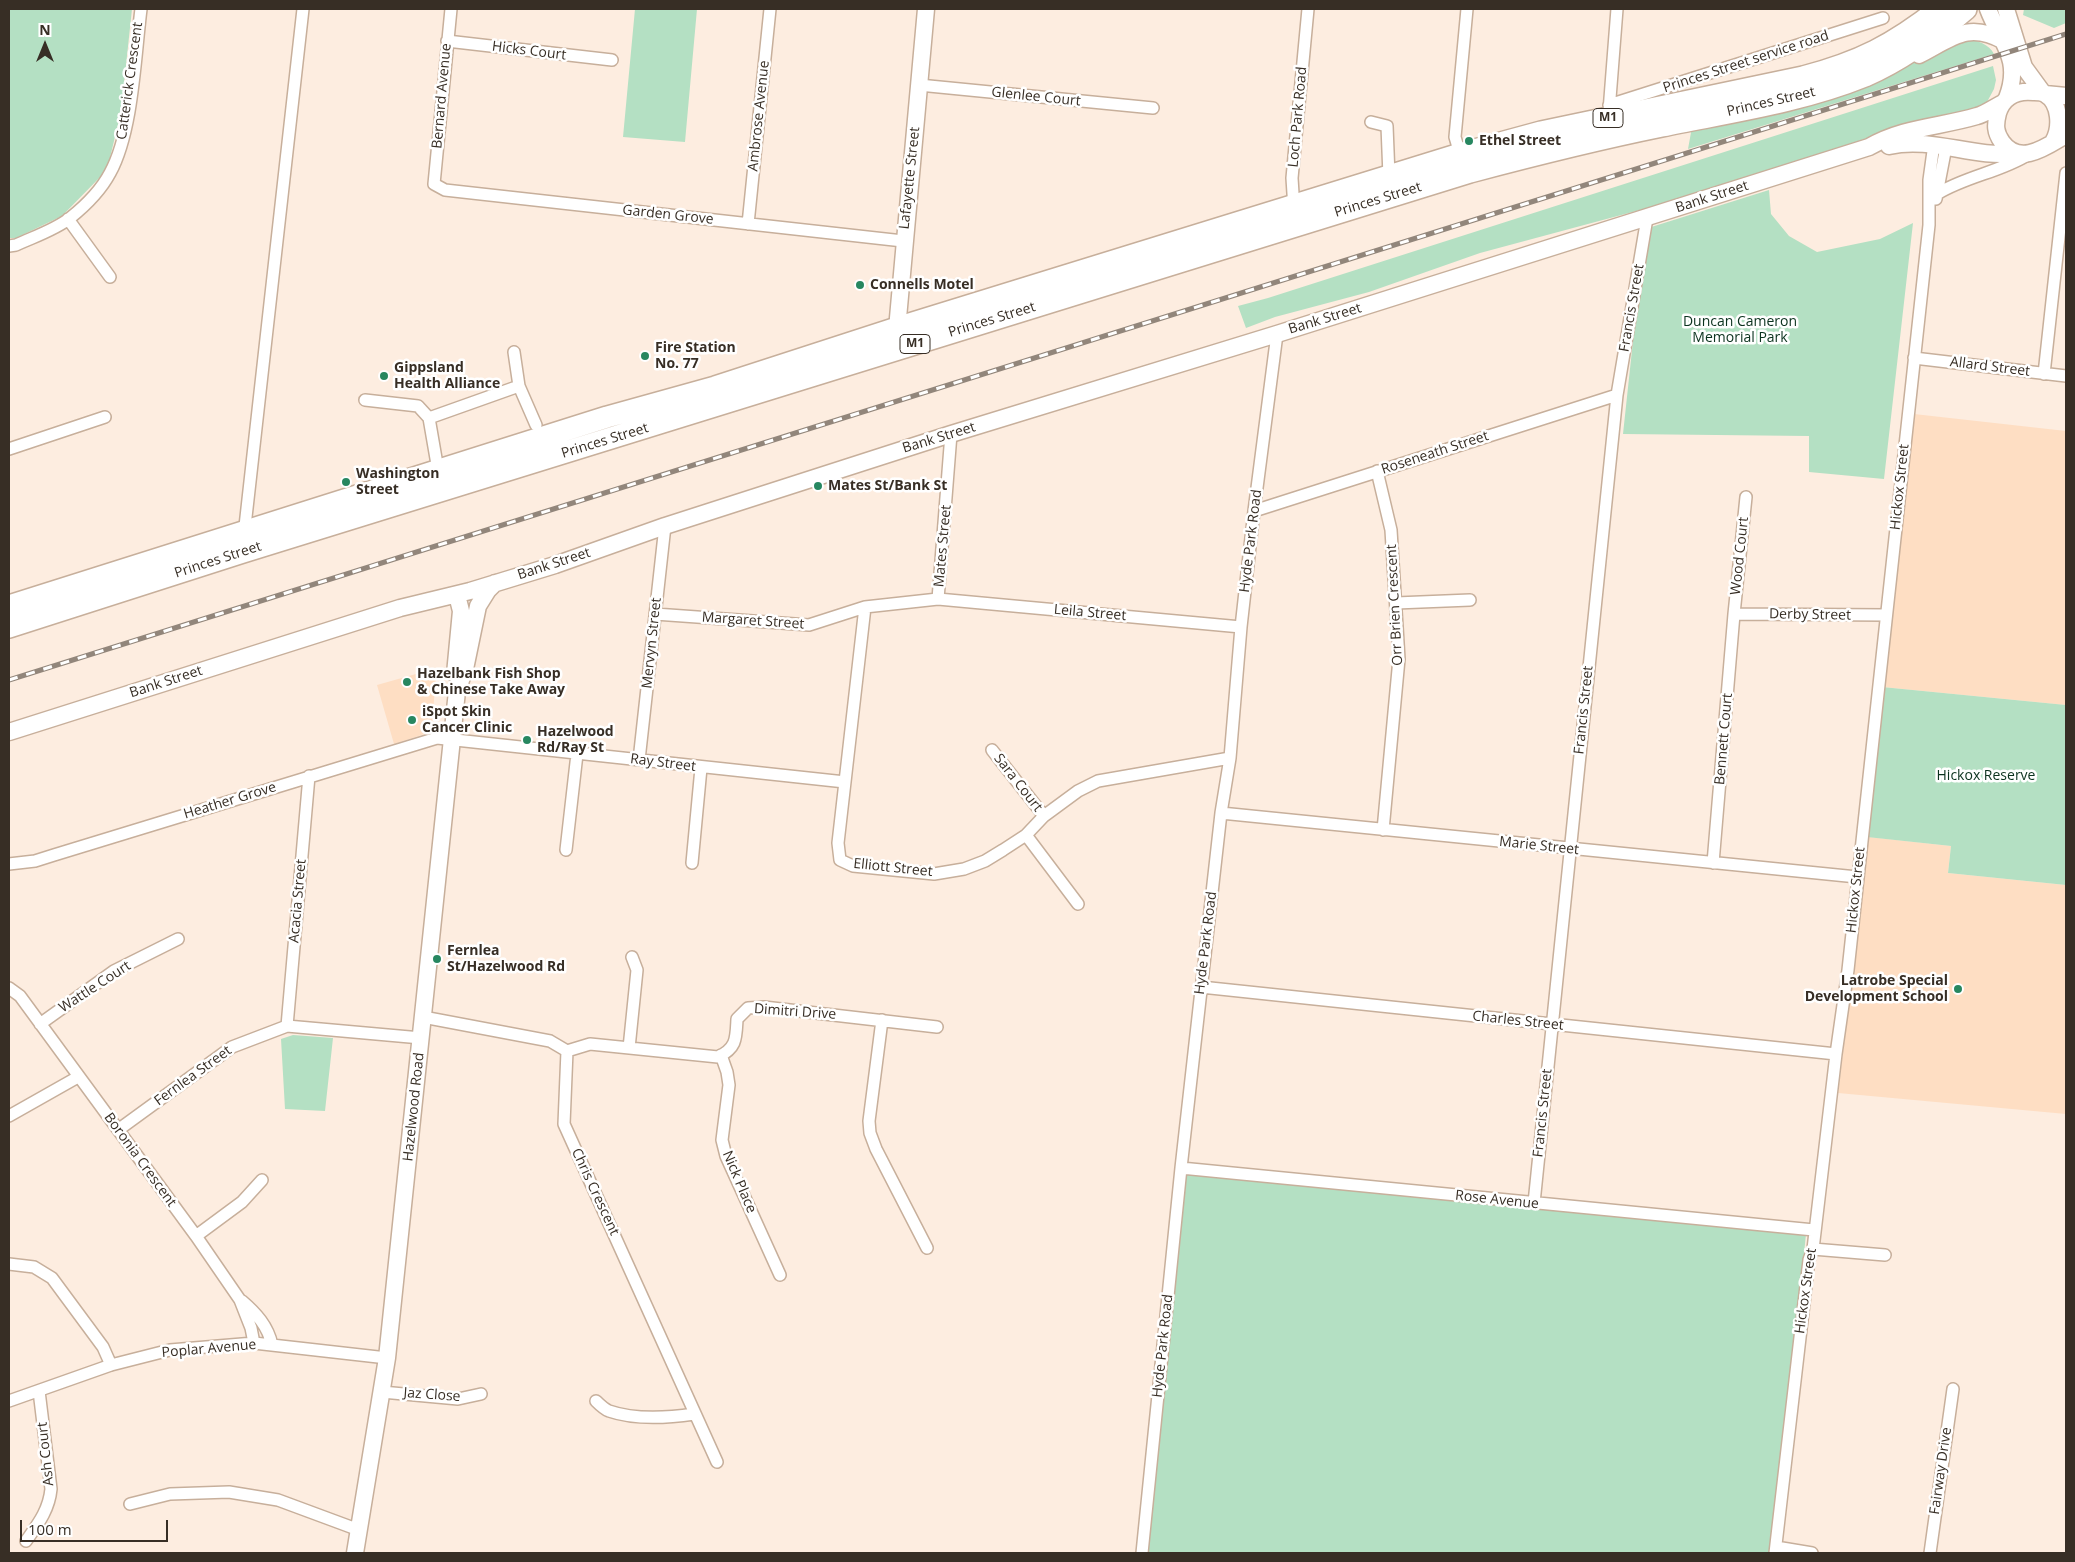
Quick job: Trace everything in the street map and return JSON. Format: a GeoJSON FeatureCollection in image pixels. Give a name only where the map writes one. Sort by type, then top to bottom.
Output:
{"type":"FeatureCollection","features":[{"type":"Feature","properties":{"kind":"highway","name":"Princes Street"},"geometry":{"type":"LineString","coordinates":[[9,606],[607,417],[715,387],[900,326],[1460,154],[1541,132],[1610,120],[1828,70],[1877,51],[1939,9]]}},
{"type":"Feature","properties":{"kind":"highway","name":"Princes Street"},"geometry":{"type":"LineString","coordinates":[[9,627],[243,552],[1470,172],[1610,120],[1780,101],[1828,89],[1865,76],[1914,49],[1966,9]]}},
{"type":"Feature","properties":{"kind":"main road","name":"Lafayette Street"},"geometry":{"type":"LineString","coordinates":[[906,347],[898,318],[926,9]]}},
{"type":"Feature","properties":{"kind":"main road"},"geometry":{"type":"LineString","coordinates":[[1988,9],[2008,36],[2024,67],[2044,93],[2052,100],[2058,118],[2058,134],[2060,139],[2039,151],[2023,153],[2008,149],[1996,130],[1995,124],[2014,75],[2008,36],[2006,9]]}},
{"type":"Feature","properties":{"kind":"main road"},"geometry":{"type":"LineString","coordinates":[[2008,36],[2013,9]]}},
{"type":"Feature","properties":{"kind":"main road"},"geometry":{"type":"LineString","coordinates":[[1865,76],[1906,62],[1949,39],[1968,32],[2008,36]]}},
{"type":"Feature","properties":{"kind":"main road"},"geometry":{"type":"LineString","coordinates":[[2004,101],[2024,91],[2066,96]]}},
{"type":"Feature","properties":{"kind":"main road","name":"Bank Street"},"geometry":{"type":"LineString","coordinates":[[9,732],[400,608],[488,590],[496,583],[581,556],[665,526],[952,434],[1647,218],[1869,147],[1881,140],[1917,128],[1978,116],[2004,101]]}},
{"type":"Feature","properties":{"kind":"main road","name":"Hickox Street"},"geometry":{"type":"LineString","coordinates":[[1939,124],[1940,145]]}},
{"type":"Feature","properties":{"kind":"main road","name":"Bank Street"},"geometry":{"type":"LineString","coordinates":[[1869,147],[1884,147],[1907,142],[1940,145],[2000,155],[2023,153]]}},
{"type":"Feature","properties":{"kind":"main road","name":"Bank Street"},"geometry":{"type":"LineString","coordinates":[[466,594],[582,545],[665,526]]}},
{"type":"Feature","properties":{"kind":"main road"},"geometry":{"type":"LineString","coordinates":[[457,691],[455,673],[461,611],[466,594]]}},
{"type":"Feature","properties":{"kind":"main road"},"geometry":{"type":"LineString","coordinates":[[457,691],[465,669],[466,594]]}},
{"type":"Feature","properties":{"kind":"main road","name":"Hazelwood Road"},"geometry":{"type":"LineString","coordinates":[[355,1553],[387,1358],[457,691]]}},
{"type":"Feature","properties":{"kind":"street","name":"Catterick Crescent"},"geometry":{"type":"LineString","coordinates":[[9,246],[16,245],[68,219],[91,199],[110,173],[121,146],[128,116],[141,9]]}},
{"type":"Feature","properties":{"kind":"street"},"geometry":{"type":"LineString","coordinates":[[243,552],[303,9]]}},
{"type":"Feature","properties":{"kind":"street","name":"Bernard Avenue"},"geometry":{"type":"LineString","coordinates":[[434,184],[451,9]]}},
{"type":"Feature","properties":{"kind":"street","name":"Ambrose Avenue"},"geometry":{"type":"LineString","coordinates":[[748,224],[770,9]]}},
{"type":"Feature","properties":{"kind":"street","name":"Loch Park Road"},"geometry":{"type":"LineString","coordinates":[[1298,226],[1292,205],[1292,178],[1308,9]]}},
{"type":"Feature","properties":{"kind":"street"},"geometry":{"type":"LineString","coordinates":[[1460,154],[1455,137],[1467,9]]}},
{"type":"Feature","properties":{"kind":"street"},"geometry":{"type":"LineString","coordinates":[[1610,120],[1617,9]]}},
{"type":"Feature","properties":{"kind":"street","name":"Princes Street service road"},"geometry":{"type":"LineString","coordinates":[[1610,120],[1884,18]]}},
{"type":"Feature","properties":{"kind":"street","name":"Hicks Court"},"geometry":{"type":"LineString","coordinates":[[447,41],[612,60]]}},
{"type":"Feature","properties":{"kind":"street","name":"Glenlee Court"},"geometry":{"type":"LineString","coordinates":[[919,85],[1153,108]]}},
{"type":"Feature","properties":{"kind":"street"},"geometry":{"type":"LineString","coordinates":[[1371,122],[1387,126],[1389,176]]}},
{"type":"Feature","properties":{"kind":"street","name":"Hickox Street"},"geometry":{"type":"LineString","coordinates":[[1775,1550],[1808,1270],[1848,970],[1914,358],[1940,145]]}},
{"type":"Feature","properties":{"kind":"street"},"geometry":{"type":"LineString","coordinates":[[1933,192],[2017,161],[2023,153]]}},
{"type":"Feature","properties":{"kind":"street"},"geometry":{"type":"LineString","coordinates":[[2044,374],[2066,173]]}},
{"type":"Feature","properties":{"kind":"street","name":"Garden Grove"},"geometry":{"type":"LineString","coordinates":[[434,184],[445,190],[904,241]]}},
{"type":"Feature","properties":{"kind":"street","name":"Francis Street"},"geometry":{"type":"LineString","coordinates":[[1534,1204],[1616,395],[1647,218]]}},
{"type":"Feature","properties":{"kind":"street"},"geometry":{"type":"LineString","coordinates":[[68,219],[110,277]]}},
{"type":"Feature","properties":{"kind":"street","name":"Hyde Park Road"},"geometry":{"type":"LineString","coordinates":[[1142,1553],[1201,987],[1221,813],[1230,758],[1241,627],[1254,511],[1277,334]]}},
{"type":"Feature","properties":{"kind":"street"},"geometry":{"type":"LineString","coordinates":[[514,352],[520,386],[536,425]]}},
{"type":"Feature","properties":{"kind":"street","name":"Allard Street"},"geometry":{"type":"LineString","coordinates":[[1914,358],[2066,376]]}},
{"type":"Feature","properties":{"kind":"street"},"geometry":{"type":"LineString","coordinates":[[429,418],[520,386]]}},
{"type":"Feature","properties":{"kind":"street","name":"Roseneath Street"},"geometry":{"type":"LineString","coordinates":[[1254,511],[1616,395]]}},
{"type":"Feature","properties":{"kind":"street"},"geometry":{"type":"LineString","coordinates":[[365,400],[418,406],[429,418],[438,470]]}},
{"type":"Feature","properties":{"kind":"street"},"geometry":{"type":"LineString","coordinates":[[9,449],[105,417]]}},
{"type":"Feature","properties":{"kind":"street","name":"Mates Street"},"geometry":{"type":"LineString","coordinates":[[938,599],[952,434]]}},
{"type":"Feature","properties":{"kind":"street","name":"Orr Brien Crescent"},"geometry":{"type":"LineString","coordinates":[[1377,472],[1392,530],[1399,659],[1383,830]]}},
{"type":"Feature","properties":{"kind":"street","name":"Wood Court"},"geometry":{"type":"LineString","coordinates":[[1734,614],[1746,497]]}},
{"type":"Feature","properties":{"kind":"street","name":"Mervyn Street"},"geometry":{"type":"LineString","coordinates":[[639,760],[665,526]]}},
{"type":"Feature","properties":{"kind":"street","name":"Margaret Street"},"geometry":{"type":"LineString","coordinates":[[655,614],[809,625],[865,607],[938,599]]}},
{"type":"Feature","properties":{"kind":"street","name":"Leila Street"},"geometry":{"type":"LineString","coordinates":[[938,599],[1241,627]]}},
{"type":"Feature","properties":{"kind":"street"},"geometry":{"type":"LineString","coordinates":[[1396,603],[1470,600]]}},
{"type":"Feature","properties":{"kind":"street","name":"Elliott Street"},"geometry":{"type":"LineString","coordinates":[[865,607],[838,843],[840,860],[853,866],[934,874],[964,869],[985,861],[1026,834],[1044,816],[1078,791],[1098,781],[1230,758]]}},
{"type":"Feature","properties":{"kind":"street","name":"Derby Street"},"geometry":{"type":"LineString","coordinates":[[1734,614],[1886,615]]}},
{"type":"Feature","properties":{"kind":"street","name":"Bennett Court"},"geometry":{"type":"LineString","coordinates":[[1713,863],[1734,614]]}},
{"type":"Feature","properties":{"kind":"street","name":"Heather Grove"},"geometry":{"type":"LineString","coordinates":[[9,864],[35,861],[430,739],[444,738],[451,740]]}},
{"type":"Feature","properties":{"kind":"street","name":"Ray Street"},"geometry":{"type":"LineString","coordinates":[[451,740],[845,782]]}},
{"type":"Feature","properties":{"kind":"street","name":"Sara Court"},"geometry":{"type":"LineString","coordinates":[[992,750],[1044,816]]}},
{"type":"Feature","properties":{"kind":"street"},"geometry":{"type":"LineString","coordinates":[[566,850],[577,754]]}},
{"type":"Feature","properties":{"kind":"street"},"geometry":{"type":"LineString","coordinates":[[692,863],[701,768]]}},
{"type":"Feature","properties":{"kind":"street","name":"Acacia Street"},"geometry":{"type":"LineString","coordinates":[[286,1026],[309,776]]}},
{"type":"Feature","properties":{"kind":"street","name":"Marie Street"},"geometry":{"type":"LineString","coordinates":[[1221,813],[1858,878]]}},
{"type":"Feature","properties":{"kind":"street"},"geometry":{"type":"LineString","coordinates":[[1026,834],[1078,904]]}},
{"type":"Feature","properties":{"kind":"street","name":"Wattle Court"},"geometry":{"type":"LineString","coordinates":[[40,1024],[114,971],[178,939]]}},
{"type":"Feature","properties":{"kind":"street"},"geometry":{"type":"LineString","coordinates":[[629,1048],[637,970],[632,957]]}},
{"type":"Feature","properties":{"kind":"street","name":"Charles Street"},"geometry":{"type":"LineString","coordinates":[[1201,987],[1836,1054]]}},
{"type":"Feature","properties":{"kind":"street","name":"Boronia Crescent"},"geometry":{"type":"LineString","coordinates":[[9,988],[20,996],[196,1236],[240,1300],[251,1328],[254,1343]]}},
{"type":"Feature","properties":{"kind":"street","name":"Dimitri Drive"},"geometry":{"type":"LineString","coordinates":[[721,1055],[728,1052],[735,1041],[737,1019],[748,1008],[764,1007],[937,1027]]}},
{"type":"Feature","properties":{"kind":"street"},"geometry":{"type":"LineString","coordinates":[[423,1017],[550,1042],[567,1051],[590,1044],[718,1057],[721,1055]]}},
{"type":"Feature","properties":{"kind":"street"},"geometry":{"type":"LineString","coordinates":[[882,1020],[869,1121],[870,1133],[876,1149],[927,1248]]}},
{"type":"Feature","properties":{"kind":"street","name":"Fernlea Street"},"geometry":{"type":"LineString","coordinates":[[118,1130],[232,1047],[286,1026],[421,1038]]}},
{"type":"Feature","properties":{"kind":"street","name":"Chris Crescent"},"geometry":{"type":"LineString","coordinates":[[567,1051],[564,1124],[717,1462]]}},
{"type":"Feature","properties":{"kind":"street","name":"Nick Place"},"geometry":{"type":"LineString","coordinates":[[721,1055],[729,1085],[722,1140],[726,1156],[780,1275]]}},
{"type":"Feature","properties":{"kind":"street"},"geometry":{"type":"LineString","coordinates":[[9,1116],[78,1077]]}},
{"type":"Feature","properties":{"kind":"street","name":"Rose Avenue"},"geometry":{"type":"LineString","coordinates":[[1181,1168],[1814,1230]]}},
{"type":"Feature","properties":{"kind":"street"},"geometry":{"type":"LineString","coordinates":[[196,1236],[242,1202],[262,1180]]}},
{"type":"Feature","properties":{"kind":"street"},"geometry":{"type":"LineString","coordinates":[[1812,1249],[1885,1255]]}},
{"type":"Feature","properties":{"kind":"street"},"geometry":{"type":"LineString","coordinates":[[9,1264],[34,1268],[52,1278],[103,1347],[111,1365]]}},
{"type":"Feature","properties":{"kind":"street"},"geometry":{"type":"LineString","coordinates":[[240,1300],[263,1322],[269,1332],[272,1345]]}},
{"type":"Feature","properties":{"kind":"street","name":"Poplar Avenue"},"geometry":{"type":"LineString","coordinates":[[9,1401],[111,1365],[170,1350],[254,1343],[387,1358]]}},
{"type":"Feature","properties":{"kind":"street","name":"Fairway Drive"},"geometry":{"type":"LineString","coordinates":[[1930,1553],[1952,1389]]}},
{"type":"Feature","properties":{"kind":"street","name":"Ash Court"},"geometry":{"type":"LineString","coordinates":[[26,1541],[42,1518],[49,1503],[51,1489],[39,1391]]}},
{"type":"Feature","properties":{"kind":"street","name":"Jaz Close"},"geometry":{"type":"LineString","coordinates":[[382,1392],[458,1399],[481,1394]]}},
{"type":"Feature","properties":{"kind":"street"},"geometry":{"type":"LineString","coordinates":[[596,1401],[607,1410],[632,1415],[668,1418],[694,1414]]}},
{"type":"Feature","properties":{"kind":"street"},"geometry":{"type":"LineString","coordinates":[[130,1504],[170,1494],[229,1492],[278,1500],[360,1525]]}},
{"type":"Feature","properties":{"kind":"street"},"geometry":{"type":"LineString","coordinates":[[1775,1550],[1812,1553]]}},
{"type":"Feature","properties":{"kind":"shaded area"},"geometry":{"type":"Polygon","coordinates":[[[1914,414],[2066,431],[2066,705],[1882,687],[1914,414]]]}},
{"type":"Feature","properties":{"kind":"shaded area"},"geometry":{"type":"Polygon","coordinates":[[[437,668],[431,732],[394,744],[377,685],[437,668]]]}},
{"type":"Feature","properties":{"kind":"shaded area","name":"Latrobe Special Development School"},"geometry":{"type":"Polygon","coordinates":[[[1869,837],[1951,846],[1948,873],[2066,885],[2066,1114],[1838,1093],[1869,837]]]}},
{"type":"Feature","properties":{"kind":"green space"},"geometry":{"type":"Polygon","coordinates":[[[9,9],[132,9],[121,112],[107,170],[62,216],[16,238],[9,238],[9,9]]]}},
{"type":"Feature","properties":{"kind":"green space"},"geometry":{"type":"Polygon","coordinates":[[[635,9],[697,9],[685,142],[623,137],[635,9]]]}},
{"type":"Feature","properties":{"kind":"green space"},"geometry":{"type":"Polygon","coordinates":[[[2024,9],[2066,9],[2066,23],[2054,28],[2023,15],[2024,9]]]}},
{"type":"Feature","properties":{"kind":"green space"},"geometry":{"type":"Polygon","coordinates":[[[1968,39],[1986,45],[1994,54],[1688,149],[1692,127],[1924,56],[1968,39]]]}},
{"type":"Feature","properties":{"kind":"green space"},"geometry":{"type":"Polygon","coordinates":[[[1993,66],[1996,80],[1994,89],[1987,102],[1976,109],[1912,123],[1666,203],[1480,253],[1369,292],[1275,317],[1246,328],[1238,306],[1268,298],[1993,66]]]}},
{"type":"Feature","properties":{"kind":"green space","name":"Duncan Cameron Memorial Park"},"geometry":{"type":"Polygon","coordinates":[[[1769,190],[1771,214],[1789,236],[1817,252],[1880,239],[1913,223],[1884,479],[1809,472],[1809,436],[1623,434],[1645,229],[1769,190]]]}},
{"type":"Feature","properties":{"kind":"green space","name":"Hickox Reserve"},"geometry":{"type":"Polygon","coordinates":[[[1882,687],[2066,705],[2066,885],[1948,873],[1951,846],[1867,837],[1882,687]]]}},
{"type":"Feature","properties":{"kind":"green space"},"geometry":{"type":"Polygon","coordinates":[[[293,1035],[333,1038],[325,1111],[285,1109],[281,1039],[293,1035]]]}},
{"type":"Feature","properties":{"kind":"green space"},"geometry":{"type":"Polygon","coordinates":[[[1182,1169],[1806,1234],[1774,1553],[1144,1553],[1182,1169]]]}},
{"type":"Feature","properties":{"kind":"railway"},"geometry":{"type":"LineString","coordinates":[[9,680],[2066,34]]}},
{"type":"Feature","properties":{"kind":"place","name":"Ethel Street"},"geometry":{"type":"Point","coordinates":[1469,141]}},
{"type":"Feature","properties":{"kind":"place","name":"Connells Motel"},"geometry":{"type":"Point","coordinates":[860,285]}},
{"type":"Feature","properties":{"kind":"place","name":"Fire Station No. 77"},"geometry":{"type":"Point","coordinates":[645,356]}},
{"type":"Feature","properties":{"kind":"place","name":"Gippsland Health Alliance"},"geometry":{"type":"Point","coordinates":[384,376]}},
{"type":"Feature","properties":{"kind":"place","name":"Washington Street"},"geometry":{"type":"Point","coordinates":[346,482]}},
{"type":"Feature","properties":{"kind":"place","name":"Mates St/Bank St"},"geometry":{"type":"Point","coordinates":[818,486]}},
{"type":"Feature","properties":{"kind":"place","name":"Hazelbank Fish Shop & Chinese Take Away"},"geometry":{"type":"Point","coordinates":[407,682]}},
{"type":"Feature","properties":{"kind":"place","name":"iSpot Skin Cancer Clinic"},"geometry":{"type":"Point","coordinates":[412,720]}},
{"type":"Feature","properties":{"kind":"place","name":"Hazelwood Rd/Ray St"},"geometry":{"type":"Point","coordinates":[527,740]}},
{"type":"Feature","properties":{"kind":"place","name":"Fernlea St/Hazelwood Rd"},"geometry":{"type":"Point","coordinates":[437,959]}},
{"type":"Feature","properties":{"kind":"place","name":"Latrobe Special Development School"},"geometry":{"type":"Point","coordinates":[1958,989]}}]}
